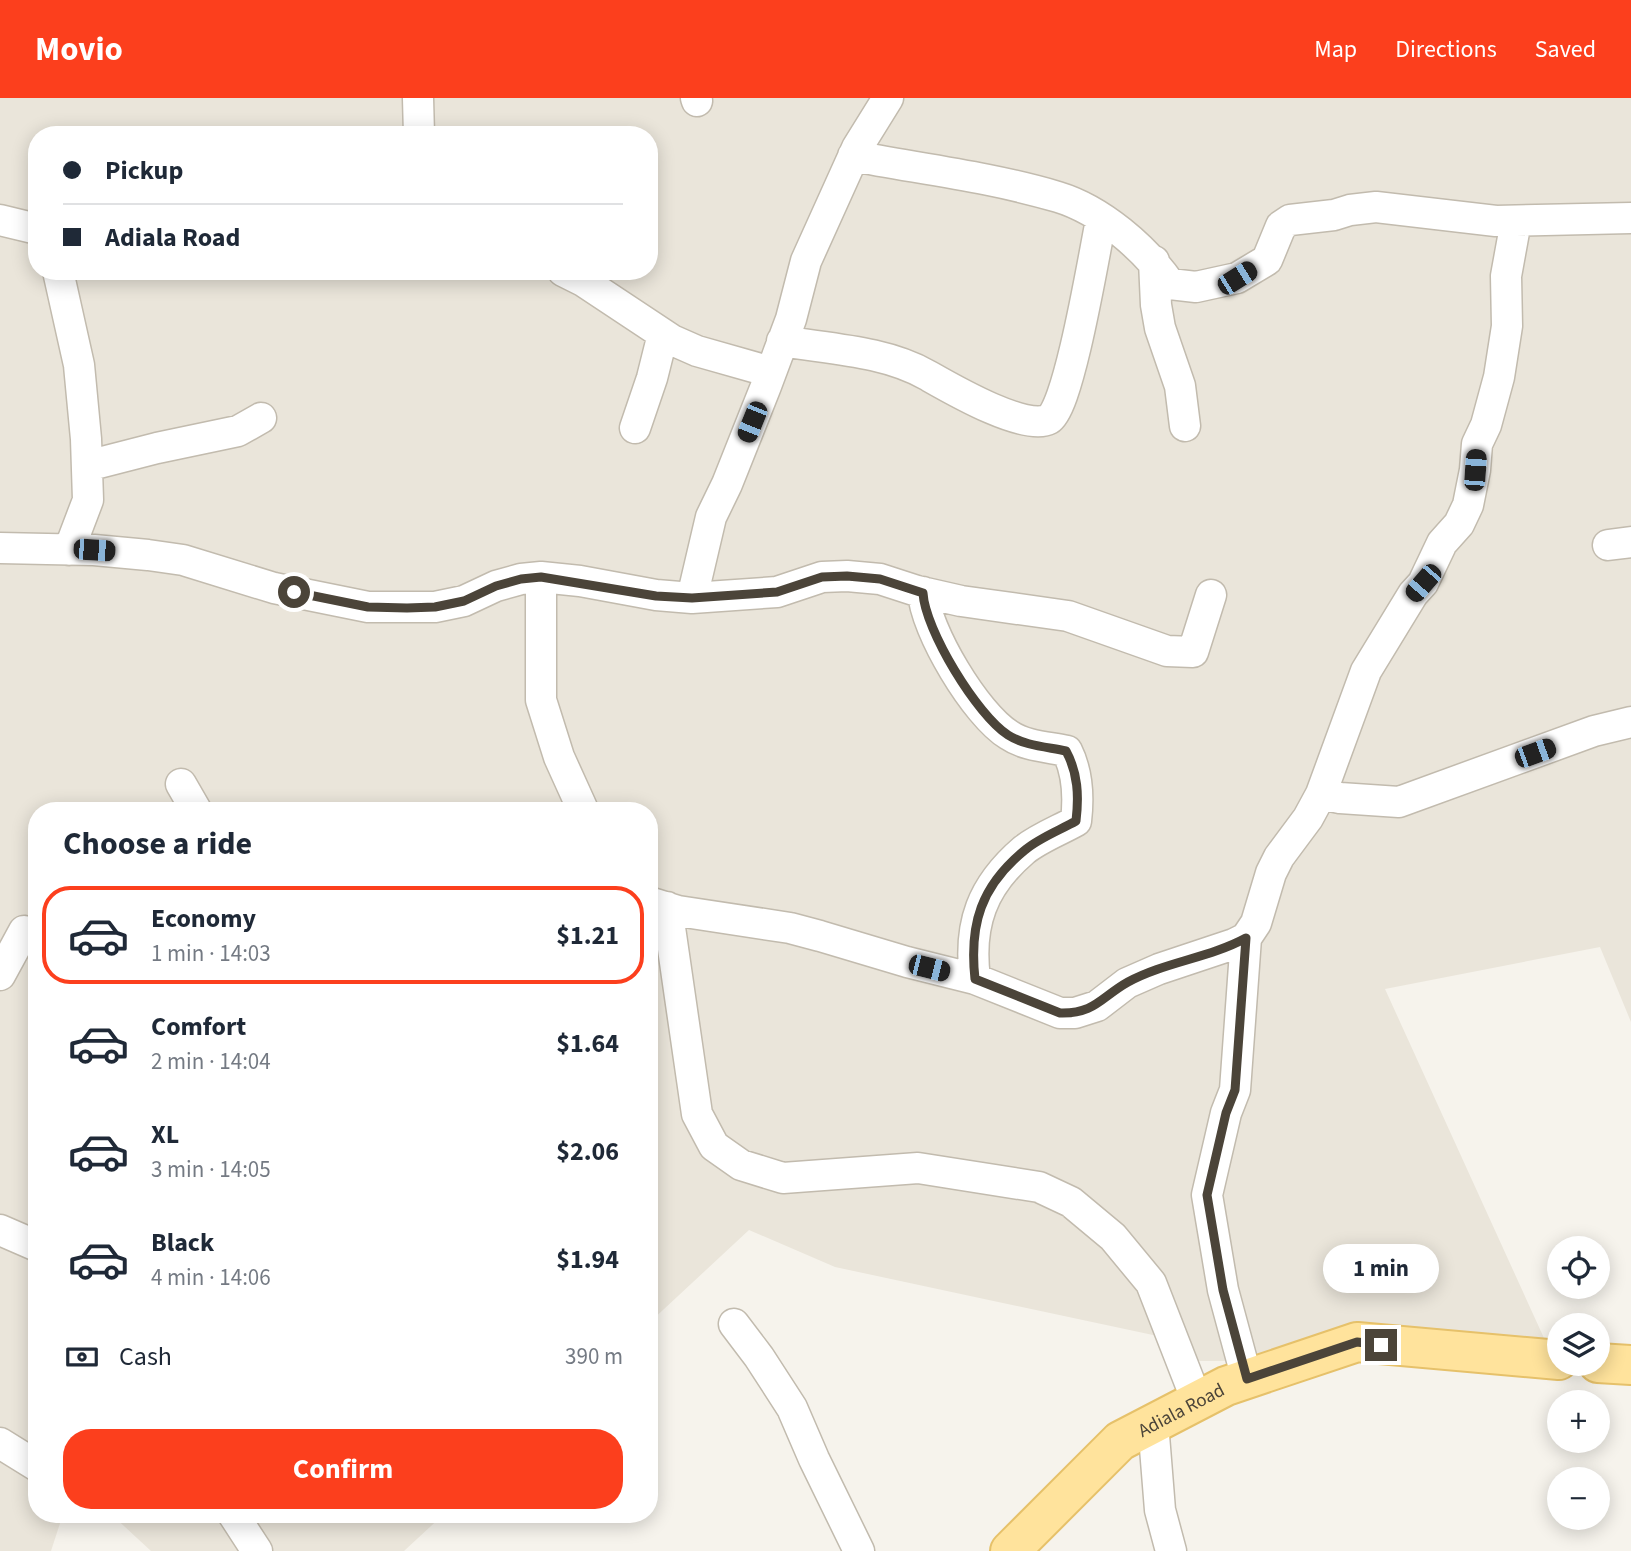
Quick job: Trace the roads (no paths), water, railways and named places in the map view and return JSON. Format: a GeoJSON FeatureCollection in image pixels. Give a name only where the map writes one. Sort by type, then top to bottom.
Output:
{"type":"FeatureCollection","features":[{"type":"Feature","properties":{"kind":"main road","name":"Adiala Road"},"geometry":{"type":"LineString","coordinates":[[1010,1551],[1120,1441],[1226,1386],[1357,1342],[1547,1359]]}},
{"type":"Feature","properties":{"kind":"main road"},"geometry":{"type":"LineString","coordinates":[[1610,1364],[1631,1365]]}},
{"type":"Feature","properties":{"kind":"street"},"geometry":{"type":"LineString","coordinates":[[418,98],[419,126]]}},
{"type":"Feature","properties":{"kind":"street"},"geometry":{"type":"LineString","coordinates":[[692,598],[711,517],[727,484],[791,319],[806,261],[853,156],[888,98]]}},
{"type":"Feature","properties":{"kind":"street"},"geometry":{"type":"LineString","coordinates":[[853,156],[960,174],[1059,197],[1101,219],[1135,243],[1154,261],[1170,284],[1196,287],[1237,278],[1267,260],[1281,226],[1290,220],[1376,207],[1496,221],[1631,218]]}},
{"type":"Feature","properties":{"kind":"street"},"geometry":{"type":"LineString","coordinates":[[782,341],[905,364],[962,396],[1023,420],[1035,423],[1049,419],[1058,409],[1072,361],[1101,219]]}},
{"type":"Feature","properties":{"kind":"street"},"geometry":{"type":"LineString","coordinates":[[0,220],[28,227]]}},
{"type":"Feature","properties":{"kind":"street"},"geometry":{"type":"LineString","coordinates":[[1247,1379],[1223,1290],[1207,1195],[1226,1113],[1235,1090],[1246,938],[1256,923],[1271,873],[1279,857],[1308,818],[1321,794],[1366,670],[1406,604],[1423,583],[1442,543],[1459,524],[1468,505],[1477,444],[1486,425],[1499,377],[1507,326],[1506,276],[1516,221]]}},
{"type":"Feature","properties":{"kind":"street"},"geometry":{"type":"LineString","coordinates":[[1154,261],[1160,328],[1180,386],[1185,426]]}},
{"type":"Feature","properties":{"kind":"street"},"geometry":{"type":"LineString","coordinates":[[60,280],[79,365],[87,466],[88,500],[69,550]]}},
{"type":"Feature","properties":{"kind":"street"},"geometry":{"type":"LineString","coordinates":[[581,280],[663,334],[697,351],[771,372]]}},
{"type":"Feature","properties":{"kind":"street"},"geometry":{"type":"LineString","coordinates":[[635,428],[663,334]]}},
{"type":"Feature","properties":{"kind":"street"},"geometry":{"type":"LineString","coordinates":[[87,466],[157,447],[238,431],[261,418]]}},
{"type":"Feature","properties":{"kind":"street"},"geometry":{"type":"LineString","coordinates":[[0,548],[148,555],[183,560],[274,588],[368,607],[435,607],[464,601],[496,586],[541,577],[656,596],[692,598],[777,592],[822,577],[847,576],[880,579],[923,593],[961,601],[1068,616],[1181,653],[1193,652],[1211,596]]}},
{"type":"Feature","properties":{"kind":"street"},"geometry":{"type":"LineString","coordinates":[[541,577],[541,700],[555,747],[579,802]]}},
{"type":"Feature","properties":{"kind":"street"},"geometry":{"type":"LineString","coordinates":[[923,593],[923,604],[940,643],[981,709],[993,724],[1022,742],[1066,751],[1071,759],[1079,794],[1076,821],[1026,849],[990,886],[976,921],[971,950],[975,979]]}},
{"type":"Feature","properties":{"kind":"street"},"geometry":{"type":"LineString","coordinates":[[1321,794],[1398,802],[1584,735],[1631,722]]}},
{"type":"Feature","properties":{"kind":"street"},"geometry":{"type":"LineString","coordinates":[[181,784],[191,802]]}},
{"type":"Feature","properties":{"kind":"street"},"geometry":{"type":"LineString","coordinates":[[1197,1401],[1152,1283],[1113,1237],[1071,1202],[1039,1187],[918,1168],[783,1178],[741,1165],[714,1146],[697,1114],[658,905],[790,928],[975,979],[1060,1013],[1075,1013],[1097,1006],[1127,983],[1159,968],[1222,949],[1246,938]]}},
{"type":"Feature","properties":{"kind":"street"},"geometry":{"type":"LineString","coordinates":[[0,975],[24,931]]}},
{"type":"Feature","properties":{"kind":"street"},"geometry":{"type":"LineString","coordinates":[[0,1230],[28,1242]]}},
{"type":"Feature","properties":{"kind":"street"},"geometry":{"type":"LineString","coordinates":[[734,1324],[792,1408],[859,1551]]}},
{"type":"Feature","properties":{"kind":"street"},"geometry":{"type":"LineString","coordinates":[[1153,1423],[1160,1510],[1171,1551]]}},
{"type":"Feature","properties":{"kind":"street"},"geometry":{"type":"LineString","coordinates":[[0,1443],[28,1460]]}},
{"type":"Feature","properties":{"kind":"street"},"geometry":{"type":"LineString","coordinates":[[239,1523],[257,1551]]}}]}
